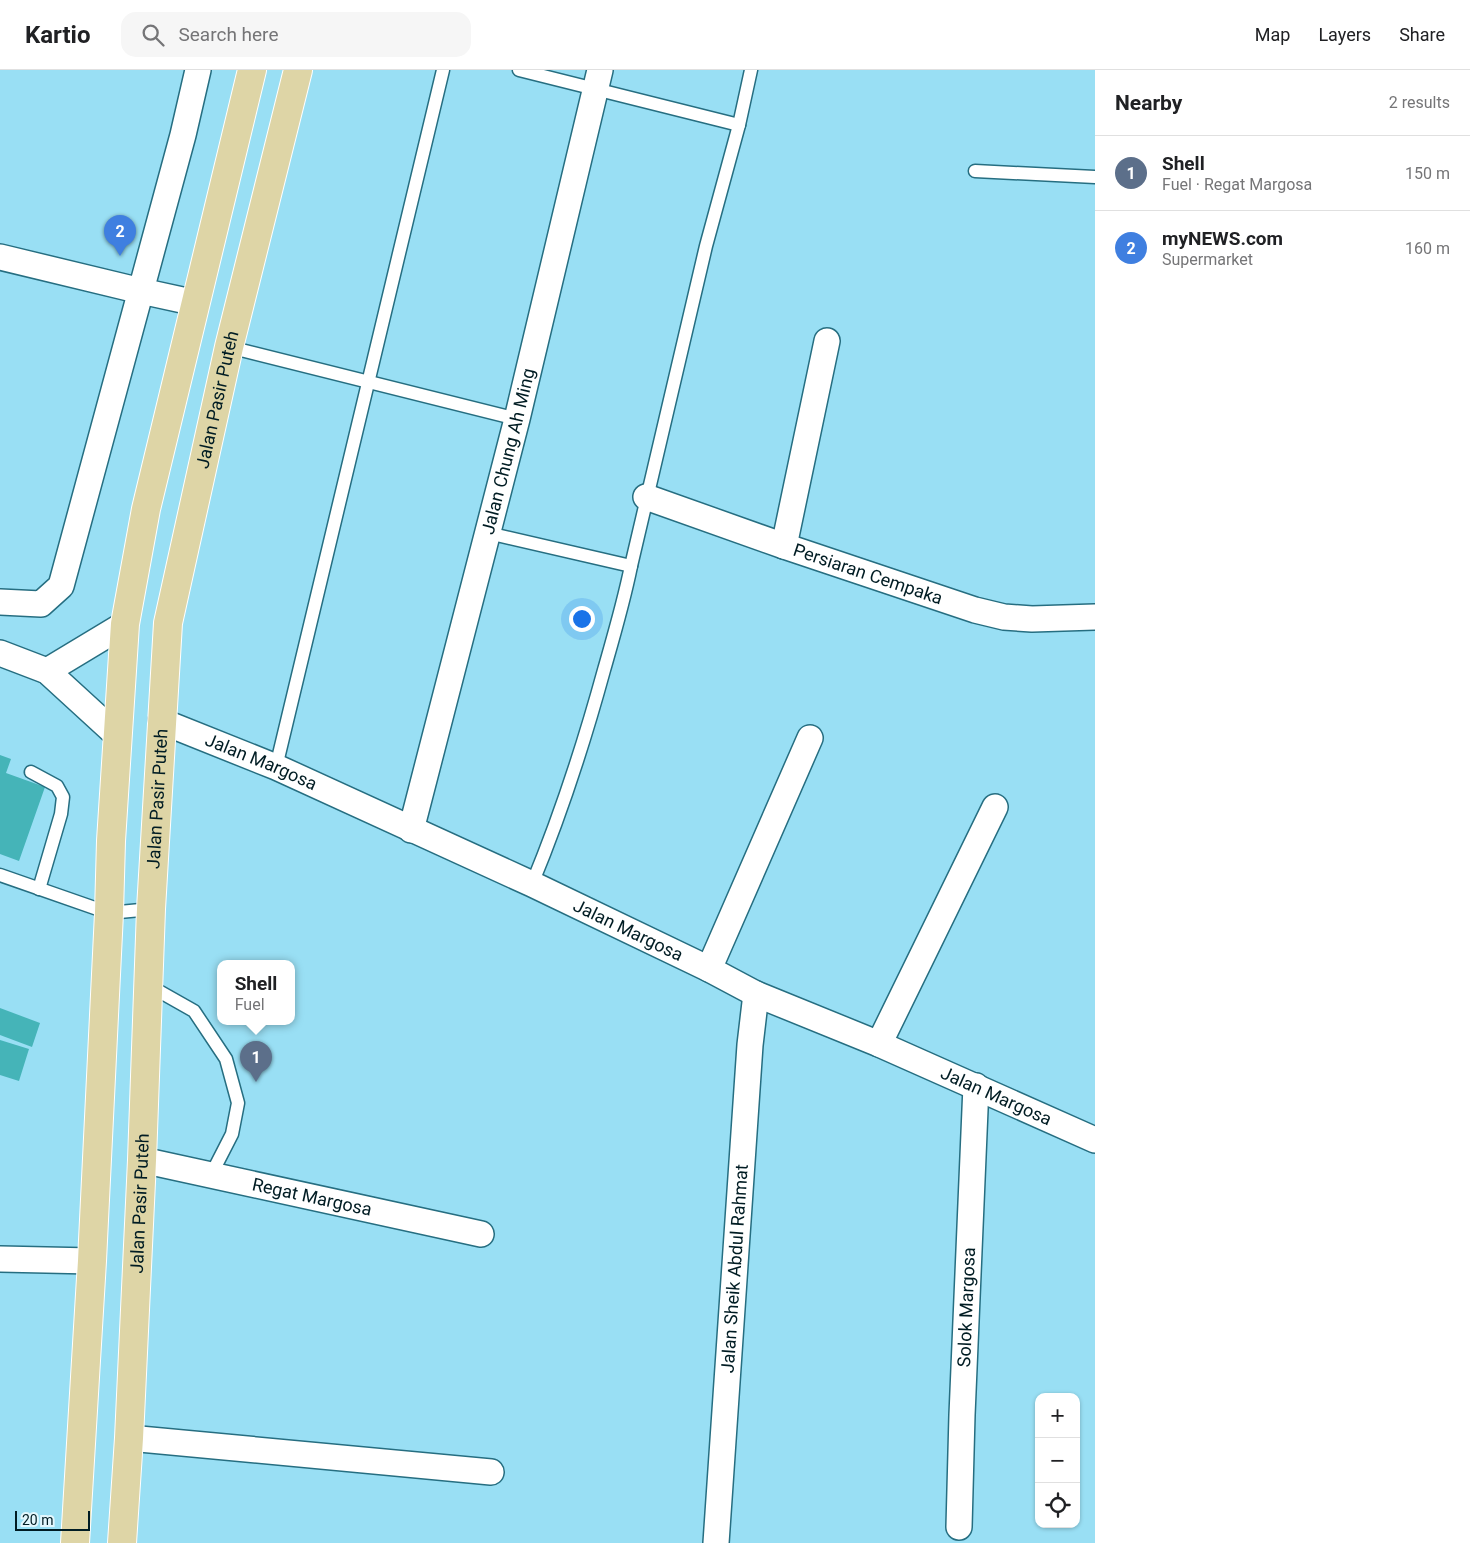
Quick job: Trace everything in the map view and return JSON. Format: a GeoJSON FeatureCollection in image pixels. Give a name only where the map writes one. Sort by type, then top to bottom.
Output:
{"type":"FeatureCollection","features":[{"type":"Feature","properties":{"kind":"main road"},"geometry":{"type":"LineString","coordinates":[[75,1543],[92,1261],[111,841],[125,624],[146,508],[252,70]]}},
{"type":"Feature","properties":{"kind":"main road","name":"Jalan Pasir Puteh"},"geometry":{"type":"LineString","coordinates":[[122,1543],[129,1438],[142,1160],[151,910],[168,623],[229,347],[298,70]]}},
{"type":"Feature","properties":{"kind":"street"},"geometry":{"type":"LineString","coordinates":[[0,602],[42,604],[61,586],[183,135],[198,70]]}},
{"type":"Feature","properties":{"kind":"street","name":"Jalan Chung Ah Ming"},"geometry":{"type":"LineString","coordinates":[[411,830],[517,419],[598,80]]}},
{"type":"Feature","properties":{"kind":"street"},"geometry":{"type":"LineString","coordinates":[[0,256],[141,292],[196,303]]}},
{"type":"Feature","properties":{"kind":"street"},"geometry":{"type":"LineString","coordinates":[[784,546],[827,341]]}},
{"type":"Feature","properties":{"kind":"street","name":"Persiaran Cempaka"},"geometry":{"type":"LineString","coordinates":[[646,497],[784,546],[1004,618],[1095,617]]}},
{"type":"Feature","properties":{"kind":"street"},"geometry":{"type":"LineString","coordinates":[[47,671],[125,624]]}},
{"type":"Feature","properties":{"kind":"street"},"geometry":{"type":"LineString","coordinates":[[0,653],[47,671],[118,736]]}},
{"type":"Feature","properties":{"kind":"street","name":"Jalan Margosa"},"geometry":{"type":"LineString","coordinates":[[161,721],[276,767],[532,884],[709,969],[756,994],[880,1044],[1095,1140]]}},
{"type":"Feature","properties":{"kind":"street"},"geometry":{"type":"LineString","coordinates":[[709,969],[810,738]]}},
{"type":"Feature","properties":{"kind":"street"},"geometry":{"type":"LineString","coordinates":[[880,1044],[995,807]]}},
{"type":"Feature","properties":{"kind":"street","name":"Jalan Sheik Abdul Rahmat"},"geometry":{"type":"LineString","coordinates":[[716,1543],[750,1045],[756,994]]}},
{"type":"Feature","properties":{"kind":"street","name":"Solok Margosa"},"geometry":{"type":"LineString","coordinates":[[959,1528],[976,1086]]}},
{"type":"Feature","properties":{"kind":"street","name":"Regat Margosa"},"geometry":{"type":"LineString","coordinates":[[142,1160],[481,1234]]}},
{"type":"Feature","properties":{"kind":"street"},"geometry":{"type":"LineString","coordinates":[[0,1259],[92,1261]]}},
{"type":"Feature","properties":{"kind":"street"},"geometry":{"type":"LineString","coordinates":[[129,1438],[491,1472]]}},
{"type":"Feature","properties":{"kind":"lane"},"geometry":{"type":"LineString","coordinates":[[276,767],[443,70]]}},
{"type":"Feature","properties":{"kind":"lane"},"geometry":{"type":"LineString","coordinates":[[519,70],[598,80],[738,125]]}},
{"type":"Feature","properties":{"kind":"lane"},"geometry":{"type":"LineString","coordinates":[[532,884],[546,851],[586,735],[625,597],[646,497],[706,246],[751,70]]}},
{"type":"Feature","properties":{"kind":"lane"},"geometry":{"type":"LineString","coordinates":[[975,171],[1095,177]]}},
{"type":"Feature","properties":{"kind":"lane"},"geometry":{"type":"LineString","coordinates":[[229,347],[517,419]]}},
{"type":"Feature","properties":{"kind":"lane"},"geometry":{"type":"LineString","coordinates":[[488,533],[631,566]]}},
{"type":"Feature","properties":{"kind":"lane"},"geometry":{"type":"LineString","coordinates":[[31,772],[57,786],[63,797],[61,814],[39,889]]}},
{"type":"Feature","properties":{"kind":"lane"},"geometry":{"type":"LineString","coordinates":[[0,875],[109,913],[151,910]]}},
{"type":"Feature","properties":{"kind":"lane"},"geometry":{"type":"LineString","coordinates":[[148,985],[194,1011],[226,1060],[238,1103],[232,1134],[211,1175]]}},
{"type":"Feature","properties":{"kind":"building"},"geometry":{"type":"Polygon","coordinates":[[[0,755],[11,759],[6,773],[45,787],[19,861],[0,854],[0,755]]]}},
{"type":"Feature","properties":{"kind":"building"},"geometry":{"type":"Polygon","coordinates":[[[0,1008],[40,1023],[32,1047],[0,1035],[0,1008]]]}},
{"type":"Feature","properties":{"kind":"building"},"geometry":{"type":"Polygon","coordinates":[[[0,1040],[29,1049],[19,1081],[0,1075],[0,1040]]]}},
{"type":"Feature","properties":{"kind":"place","name":"myNEWS.com"},"geometry":{"type":"Point","coordinates":[120,256]}},
{"type":"Feature","properties":{"kind":"place","name":"Shell"},"geometry":{"type":"Point","coordinates":[256,1082]}}]}
